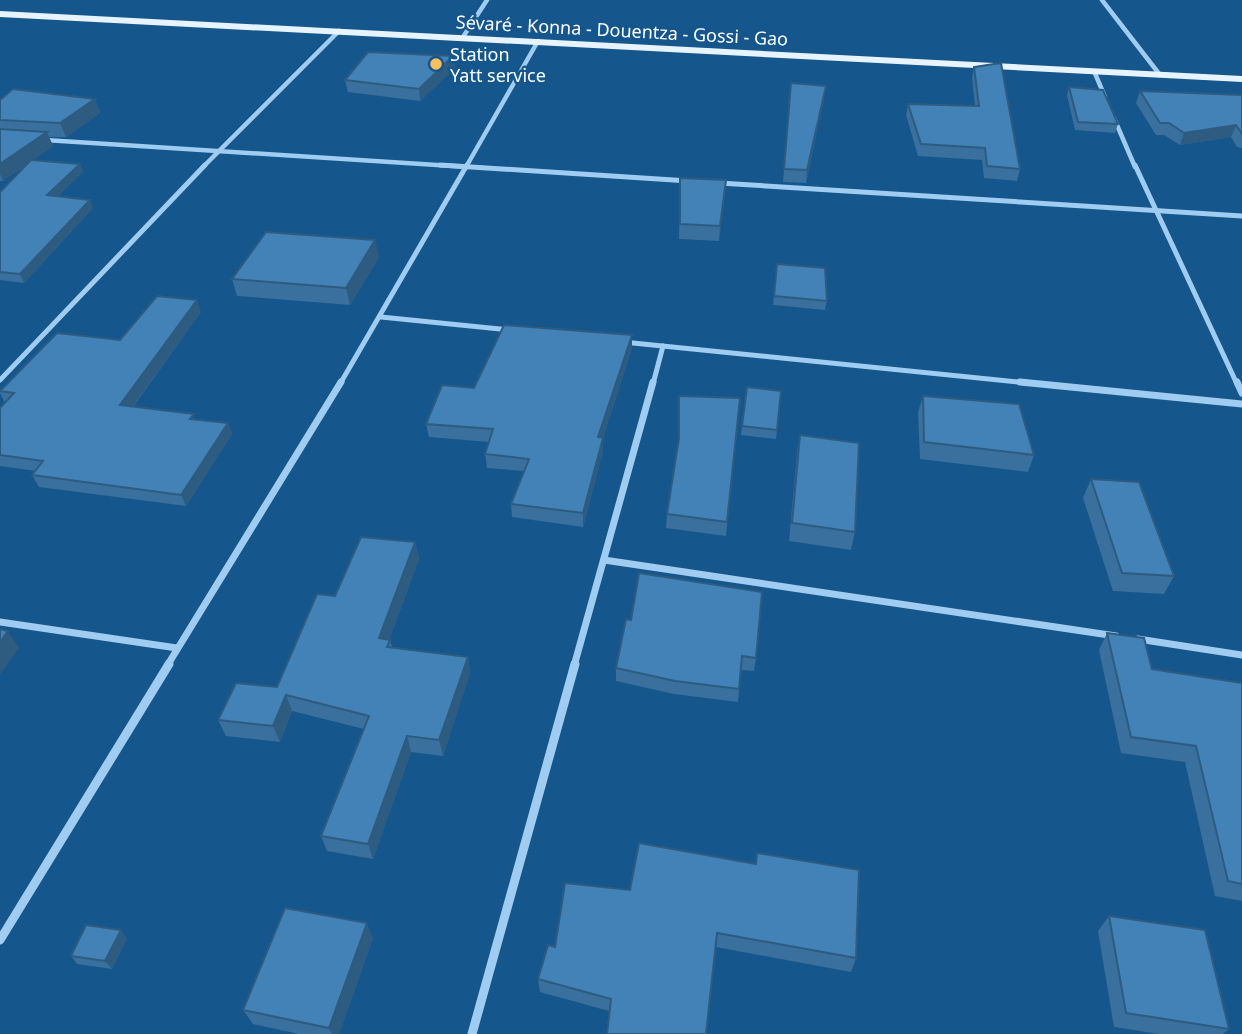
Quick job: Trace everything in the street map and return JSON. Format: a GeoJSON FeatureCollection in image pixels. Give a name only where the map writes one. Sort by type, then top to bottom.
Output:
{"type":"FeatureCollection","features":[{"type":"Feature","properties":{"kind":"main road","name":"Sévaré - Konna - Douentza - Gossi - Gao"},"geometry":{"type":"LineString","coordinates":[[0,14],[1242,79]]}},
{"type":"Feature","properties":{"kind":"street"},"geometry":{"type":"LineString","coordinates":[[463,37],[487,0]]}},
{"type":"Feature","properties":{"kind":"street"},"geometry":{"type":"LineString","coordinates":[[1102,0],[1160,75]]}},
{"type":"Feature","properties":{"kind":"street"},"geometry":{"type":"LineString","coordinates":[[0,380],[218,151],[339,31]]}},
{"type":"Feature","properties":{"kind":"street"},"geometry":{"type":"LineString","coordinates":[[0,940],[381,317],[538,41]]}},
{"type":"Feature","properties":{"kind":"street"},"geometry":{"type":"LineString","coordinates":[[1094,71],[1154,210],[1242,393]]}},
{"type":"Feature","properties":{"kind":"street"},"geometry":{"type":"LineString","coordinates":[[41,140],[700,182]]}},
{"type":"Feature","properties":{"kind":"street"},"geometry":{"type":"LineString","coordinates":[[714,183],[1242,216]]}},
{"type":"Feature","properties":{"kind":"street"},"geometry":{"type":"LineString","coordinates":[[381,317],[516,331]]}},
{"type":"Feature","properties":{"kind":"street"},"geometry":{"type":"LineString","coordinates":[[610,340],[1242,404]]}},
{"type":"Feature","properties":{"kind":"street"},"geometry":{"type":"LineString","coordinates":[[472,1034],[663,346]]}},
{"type":"Feature","properties":{"kind":"street"},"geometry":{"type":"LineString","coordinates":[[604,560],[1120,636]]}},
{"type":"Feature","properties":{"kind":"street"},"geometry":{"type":"LineString","coordinates":[[0,622],[177,648]]}},
{"type":"Feature","properties":{"kind":"street"},"geometry":{"type":"LineString","coordinates":[[1133,638],[1242,654]]}},
{"type":"Feature","properties":{"kind":"building"},"geometry":{"type":"Polygon","coordinates":[[[368,52],[453,56],[419,89],[345,80],[368,52]]]}},
{"type":"Feature","properties":{"kind":"building"},"geometry":{"type":"Polygon","coordinates":[[[1001,63],[1020,169],[987,166],[985,148],[921,144],[908,104],[979,106],[974,67],[1001,63]]]}},
{"type":"Feature","properties":{"kind":"building"},"geometry":{"type":"Polygon","coordinates":[[[791,83],[826,86],[807,170],[784,169],[791,83]]]}},
{"type":"Feature","properties":{"kind":"building"},"geometry":{"type":"Polygon","coordinates":[[[1069,87],[1103,90],[1118,124],[1078,122],[1069,87]]]}},
{"type":"Feature","properties":{"kind":"building"},"geometry":{"type":"Polygon","coordinates":[[[13,89],[95,99],[60,123],[0,120],[0,100],[13,89]]]}},
{"type":"Feature","properties":{"kind":"building"},"geometry":{"type":"Polygon","coordinates":[[[1140,91],[1242,95],[1242,134],[1236,125],[1184,133],[1169,123],[1160,123],[1140,91]]]}},
{"type":"Feature","properties":{"kind":"building"},"geometry":{"type":"Polygon","coordinates":[[[0,129],[47,132],[0,164],[0,129]]]}},
{"type":"Feature","properties":{"kind":"building"},"geometry":{"type":"Polygon","coordinates":[[[31,160],[80,164],[47,195],[90,200],[20,274],[0,272],[0,192],[31,160]]]}},
{"type":"Feature","properties":{"kind":"building"},"geometry":{"type":"Polygon","coordinates":[[[680,178],[726,180],[720,226],[680,224],[680,178]]]}},
{"type":"Feature","properties":{"kind":"building"},"geometry":{"type":"Polygon","coordinates":[[[266,232],[375,240],[346,288],[232,279],[266,232]]]}},
{"type":"Feature","properties":{"kind":"building"},"geometry":{"type":"Polygon","coordinates":[[[777,264],[825,268],[827,301],[774,296],[777,264]]]}},
{"type":"Feature","properties":{"kind":"building"},"geometry":{"type":"Polygon","coordinates":[[[157,296],[197,300],[120,405],[194,414],[190,419],[228,423],[181,495],[32,475],[43,461],[0,455],[0,408],[14,393],[0,391],[57,333],[120,340],[157,296]]]}},
{"type":"Feature","properties":{"kind":"building"},"geometry":{"type":"Polygon","coordinates":[[[504,325],[632,335],[598,437],[603,438],[583,513],[511,504],[529,459],[485,454],[493,429],[426,424],[442,385],[474,388],[504,325]]]}},
{"type":"Feature","properties":{"kind":"building"},"geometry":{"type":"Polygon","coordinates":[[[747,387],[781,391],[777,430],[742,426],[747,387]]]}},
{"type":"Feature","properties":{"kind":"building"},"geometry":{"type":"Polygon","coordinates":[[[679,396],[740,398],[727,522],[667,514],[679,438],[679,396]]]}},
{"type":"Feature","properties":{"kind":"building"},"geometry":{"type":"Polygon","coordinates":[[[923,396],[1019,404],[1034,455],[924,442],[923,396]]]}},
{"type":"Feature","properties":{"kind":"building"},"geometry":{"type":"Polygon","coordinates":[[[800,435],[859,443],[855,532],[792,523],[800,435]]]}},
{"type":"Feature","properties":{"kind":"building"},"geometry":{"type":"Polygon","coordinates":[[[1091,479],[1139,482],[1174,576],[1122,573],[1091,479]]]}},
{"type":"Feature","properties":{"kind":"building"},"geometry":{"type":"Polygon","coordinates":[[[361,537],[415,542],[379,638],[390,640],[387,647],[468,657],[439,740],[407,736],[368,844],[321,836],[369,716],[286,695],[273,726],[218,720],[236,683],[277,687],[317,594],[335,596],[361,537]]]}},
{"type":"Feature","properties":{"kind":"building"},"geometry":{"type":"Polygon","coordinates":[[[639,573],[762,592],[756,658],[742,656],[739,689],[675,681],[616,668],[626,619],[631,620],[639,573]]]}},
{"type":"Feature","properties":{"kind":"building"},"geometry":{"type":"Polygon","coordinates":[[[0,629],[8,631],[0,642],[0,629]]]}},
{"type":"Feature","properties":{"kind":"building"},"geometry":{"type":"Polygon","coordinates":[[[1107,633],[1144,638],[1152,669],[1242,683],[1242,884],[1228,881],[1196,746],[1131,737],[1107,633]]]}},
{"type":"Feature","properties":{"kind":"building"},"geometry":{"type":"Polygon","coordinates":[[[639,843],[756,864],[757,853],[859,870],[856,958],[717,933],[706,1034],[607,1034],[611,999],[538,979],[548,945],[555,947],[565,883],[630,890],[639,843]]]}},
{"type":"Feature","properties":{"kind":"building"},"geometry":{"type":"Polygon","coordinates":[[[285,908],[367,923],[329,1028],[243,1010],[285,908]]]}},
{"type":"Feature","properties":{"kind":"building"},"geometry":{"type":"Polygon","coordinates":[[[1109,916],[1205,930],[1229,1029],[1126,1013],[1109,916]]]}},
{"type":"Feature","properties":{"kind":"building"},"geometry":{"type":"Polygon","coordinates":[[[86,925],[121,930],[105,961],[71,956],[86,925]]]}},
{"type":"Feature","properties":{"kind":"place","name":"Station Yatt service"},"geometry":{"type":"Point","coordinates":[436,64]}}]}
